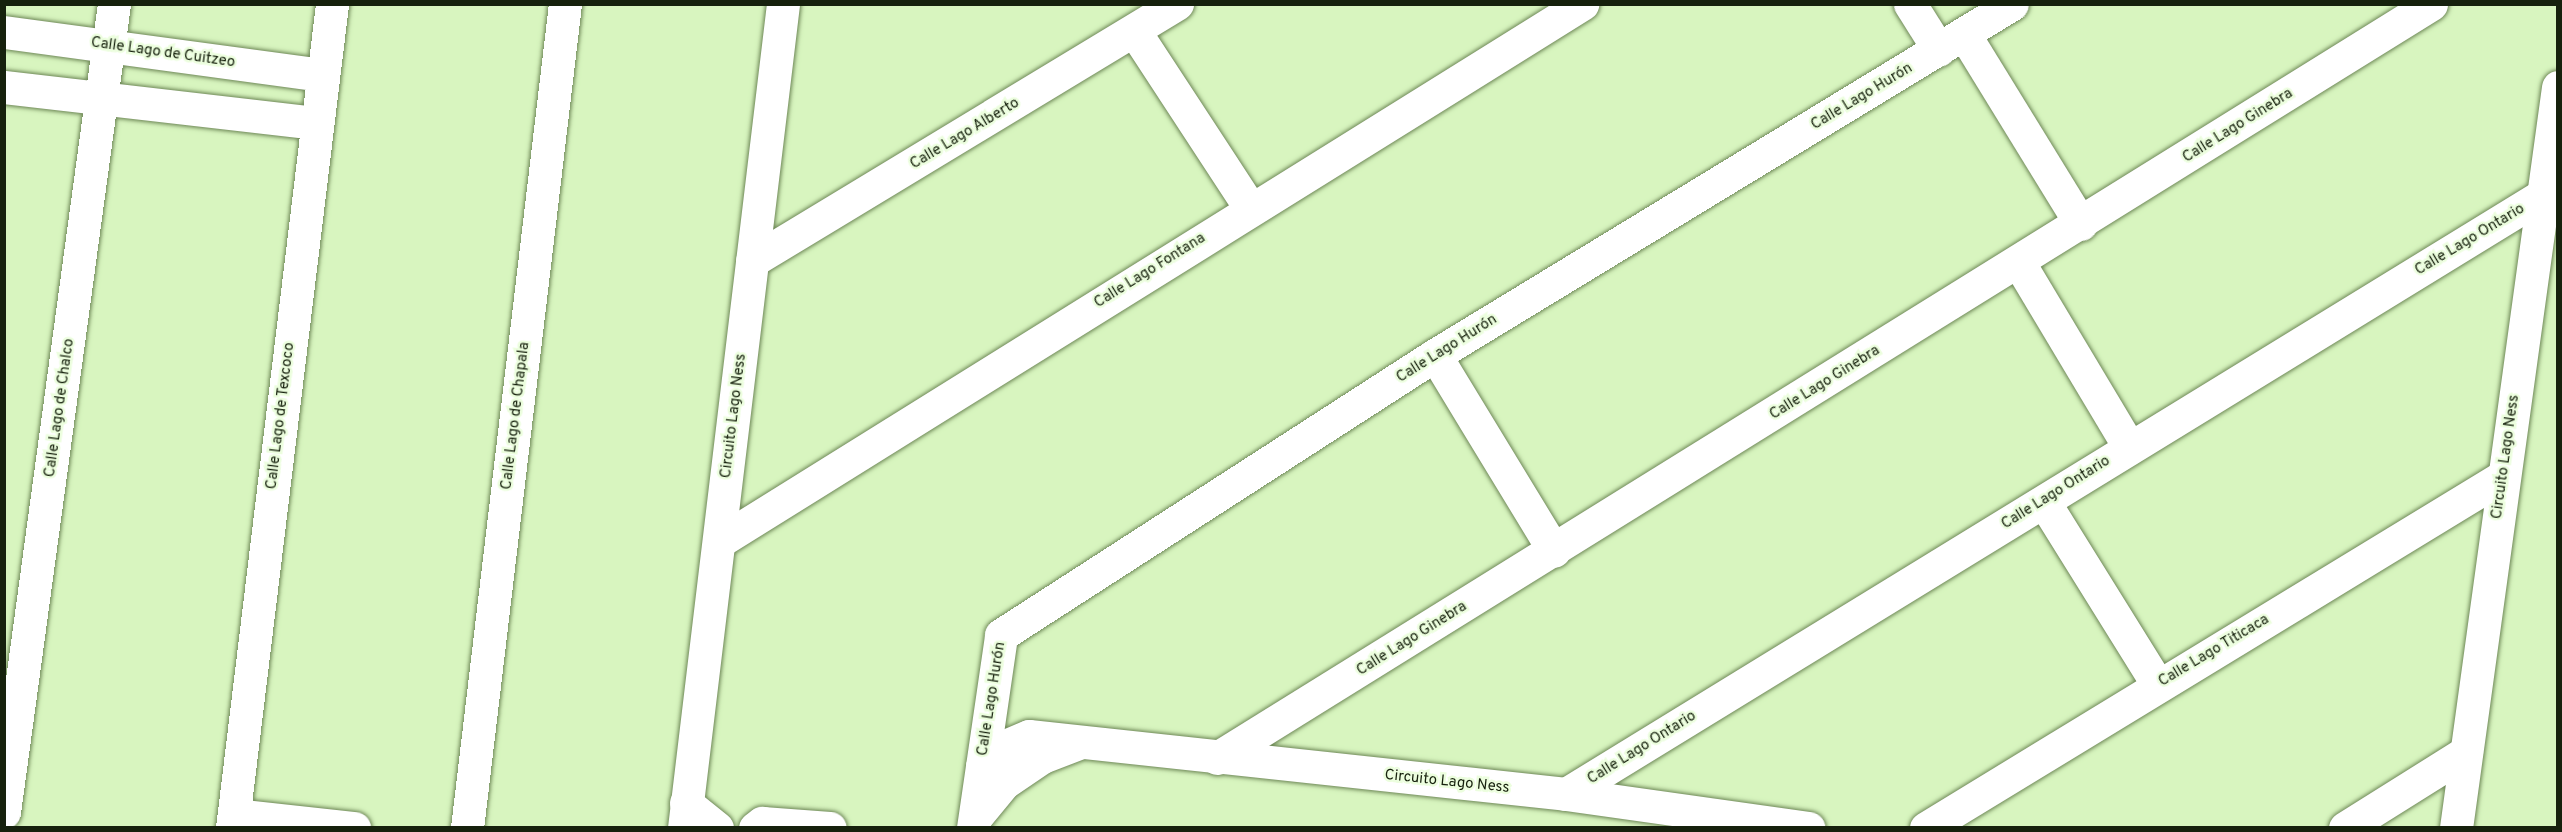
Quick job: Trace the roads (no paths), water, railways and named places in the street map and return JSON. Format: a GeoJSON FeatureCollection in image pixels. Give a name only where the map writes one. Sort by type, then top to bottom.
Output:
{"type":"FeatureCollection","features":[{"type":"Feature","properties":{"kind":"street","name":"Calle Lago de Chalco"},"geometry":{"type":"LineString","coordinates":[[4,812],[103,99],[114,4]]}},
{"type":"Feature","properties":{"kind":"street","name":"Calle Lago de Texcoco"},"geometry":{"type":"LineString","coordinates":[[233,821],[315,123],[332,4]]}},
{"type":"Feature","properties":{"kind":"street","name":"Calle Lago de Chapala"},"geometry":{"type":"LineString","coordinates":[[467,828],[565,4]]}},
{"type":"Feature","properties":{"kind":"street","name":"Circuito Lago Ness"},"geometry":{"type":"LineString","coordinates":[[685,815],[720,541],[783,4]]}},
{"type":"Feature","properties":{"kind":"street","name":"Calle Lago Alberto"},"geometry":{"type":"LineString","coordinates":[[752,261],[1135,32],[1177,4]]}},
{"type":"Feature","properties":{"kind":"street","name":"Calle Lago Fontana"},"geometry":{"type":"LineString","coordinates":[[720,541],[1250,208],[1582,4]]}},
{"type":"Feature","properties":{"kind":"street"},"geometry":{"type":"LineString","coordinates":[[1910,4],[1951,42],[2082,224]]}},
{"type":"Feature","properties":{"kind":"street","name":"Calle Lago Hurón"},"geometry":{"type":"LineString","coordinates":[[974,823],[1001,635],[1435,355],[2012,4]]}},
{"type":"Feature","properties":{"kind":"street","name":"Calle Lago Ginebra"},"geometry":{"type":"LineString","coordinates":[[1217,758],[2019,264],[2431,4]]}},
{"type":"Feature","properties":{"kind":"street","name":"Calle Lago de Cuitzeo"},"geometry":{"type":"LineString","coordinates":[[4,32],[321,75]]}},
{"type":"Feature","properties":{"kind":"street"},"geometry":{"type":"LineString","coordinates":[[1135,32],[1250,208]]}},
{"type":"Feature","properties":{"kind":"street"},"geometry":{"type":"LineString","coordinates":[[4,87],[315,123]]}},
{"type":"Feature","properties":{"kind":"street","name":"Circuito Lago Ness"},"geometry":{"type":"LineString","coordinates":[[2456,828],[2502,477],[2546,194],[2558,87]]}},
{"type":"Feature","properties":{"kind":"street","name":"Calle Lago Ontario"},"geometry":{"type":"LineString","coordinates":[[1566,794],[2044,502],[2129,447],[2546,194]]}},
{"type":"Feature","properties":{"kind":"street"},"geometry":{"type":"LineString","coordinates":[[2019,264],[2129,447]]}},
{"type":"Feature","properties":{"kind":"street"},"geometry":{"type":"LineString","coordinates":[[1435,355],[1554,551]]}},
{"type":"Feature","properties":{"kind":"street","name":"Calle Lago Titicaca"},"geometry":{"type":"LineString","coordinates":[[1926,828],[2502,477]]}},
{"type":"Feature","properties":{"kind":"street"},"geometry":{"type":"LineString","coordinates":[[2044,502],[2158,685]]}},
{"type":"Feature","properties":{"kind":"street","name":"Circuito Lago Ness"},"geometry":{"type":"LineString","coordinates":[[982,766],[1003,747],[1029,736],[1566,794],[1809,828]]}},
{"type":"Feature","properties":{"kind":"street","name":"Circuito Lago Ness"},"geometry":{"type":"LineString","coordinates":[[974,823],[1004,783],[1042,757],[1085,741]]}},
{"type":"Feature","properties":{"kind":"street"},"geometry":{"type":"LineString","coordinates":[[2345,828],[2466,752]]}},
{"type":"Feature","properties":{"kind":"street"},"geometry":{"type":"LineString","coordinates":[[685,815],[717,828]]}},
{"type":"Feature","properties":{"kind":"street"},"geometry":{"type":"LineString","coordinates":[[233,821],[354,828]]}},
{"type":"Feature","properties":{"kind":"street"},"geometry":{"type":"LineString","coordinates":[[755,828],[762,823],[830,828]]}}]}
